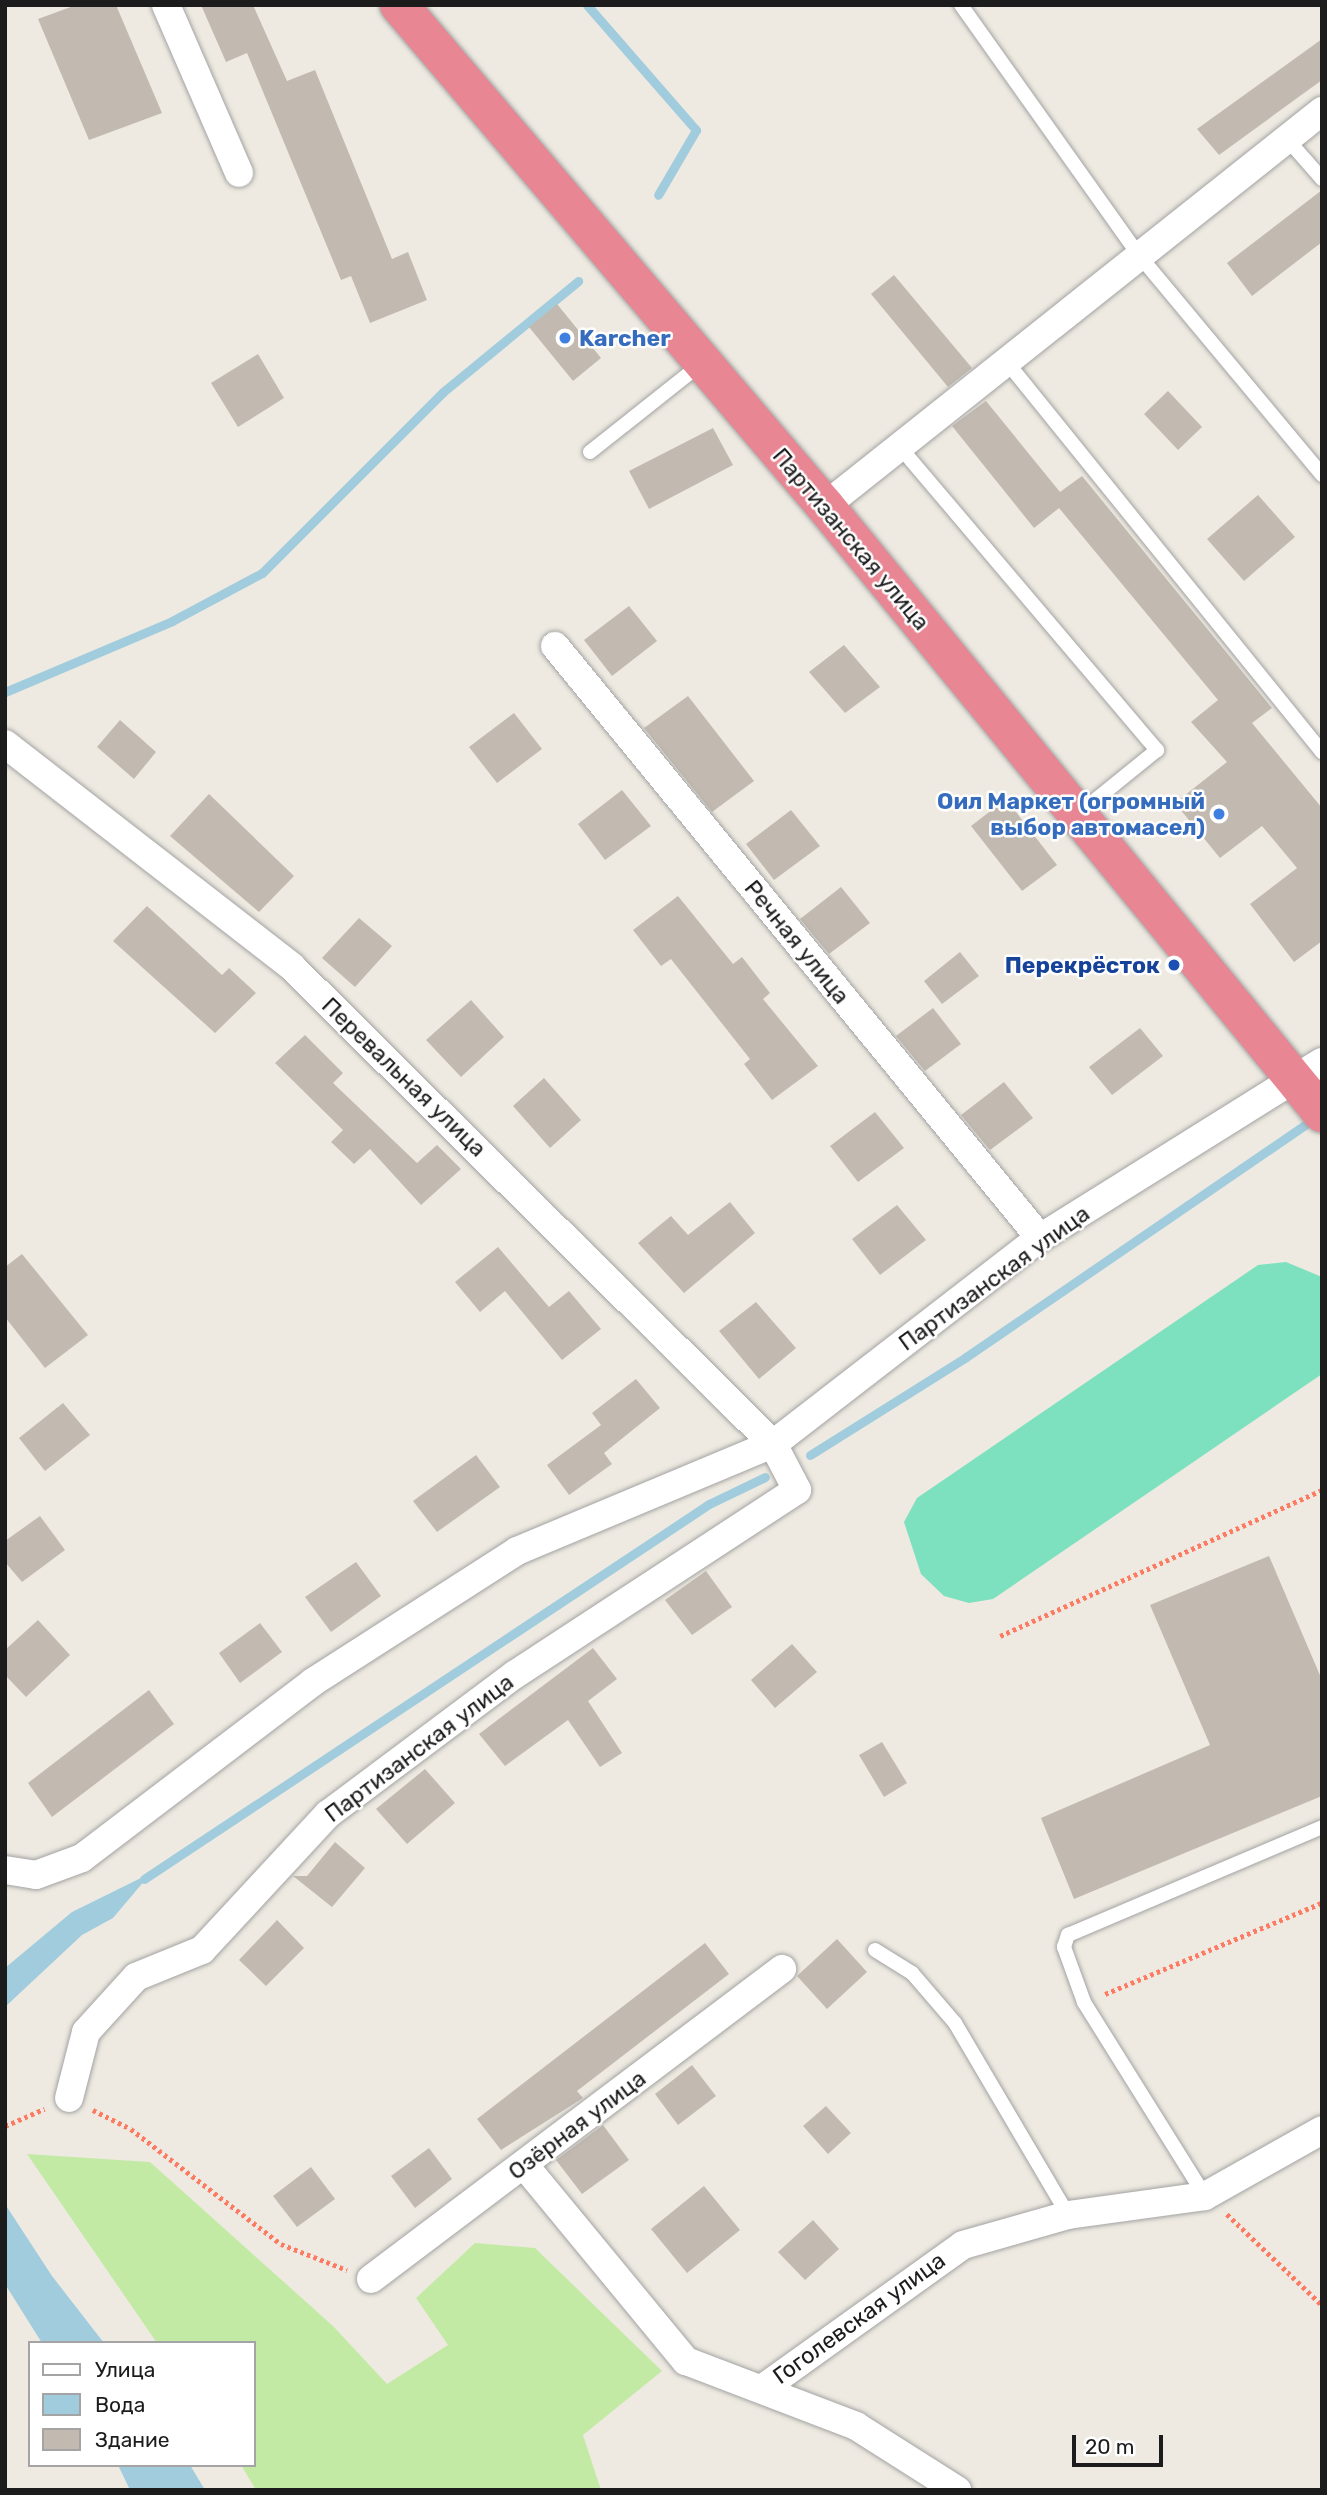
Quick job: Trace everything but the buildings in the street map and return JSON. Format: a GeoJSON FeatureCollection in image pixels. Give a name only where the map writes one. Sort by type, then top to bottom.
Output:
{"type":"FeatureCollection","features":[{"type":"Feature","properties":{"kind":"highway","name":"Партизанская улица"},"geometry":{"type":"LineString","coordinates":[[399,5],[825,506],[1077,815],[1311,1088]]}},
{"type":"Feature","properties":{"kind":"street"},"geometry":{"type":"LineString","coordinates":[[166,5],[239,173]]}},
{"type":"Feature","properties":{"kind":"street"},"geometry":{"type":"LineString","coordinates":[[825,506],[1138,254],[1322,111]]}},
{"type":"Feature","properties":{"kind":"street","name":"Речная улица"},"geometry":{"type":"LineString","coordinates":[[555,646],[1040,1238]]}},
{"type":"Feature","properties":{"kind":"street","name":"Перевальная улица"},"geometry":{"type":"LineString","coordinates":[[8,747],[292,967],[774,1444]]}},
{"type":"Feature","properties":{"kind":"street","name":"Партизанская улица"},"geometry":{"type":"LineString","coordinates":[[5,1870],[36,1875],[82,1858],[313,1682],[517,1551],[774,1444],[1040,1238],[1311,1088]]}},
{"type":"Feature","properties":{"kind":"street","name":"Партизанская улица"},"geometry":{"type":"LineString","coordinates":[[69,2098],[86,2032],[136,1977],[202,1950],[328,1814],[514,1675],[797,1490],[774,1444]]}},
{"type":"Feature","properties":{"kind":"street","name":"Озёрная улица"},"geometry":{"type":"LineString","coordinates":[[371,2279],[782,1969]]}},
{"type":"Feature","properties":{"kind":"street","name":"Гоголевская улица"},"geometry":{"type":"LineString","coordinates":[[762,2389],[926,2266],[963,2245],[1068,2215],[1205,2196],[1322,2130]]}},
{"type":"Feature","properties":{"kind":"street"},"geometry":{"type":"LineString","coordinates":[[524,2166],[686,2361],[762,2389]]}},
{"type":"Feature","properties":{"kind":"street","name":"Гоголевская улица"},"geometry":{"type":"LineString","coordinates":[[762,2389],[856,2426],[957,2490]]}},
{"type":"Feature","properties":{"kind":"lane"},"geometry":{"type":"LineString","coordinates":[[961,5],[1138,254],[1322,475]]}},
{"type":"Feature","properties":{"kind":"lane"},"geometry":{"type":"LineString","coordinates":[[1287,139],[1322,179]]}},
{"type":"Feature","properties":{"kind":"lane"},"geometry":{"type":"LineString","coordinates":[[1006,361],[1322,752]]}},
{"type":"Feature","properties":{"kind":"lane"},"geometry":{"type":"LineString","coordinates":[[590,452],[703,363]]}},
{"type":"Feature","properties":{"kind":"lane"},"geometry":{"type":"LineString","coordinates":[[899,446],[1157,750],[1077,815]]}},
{"type":"Feature","properties":{"kind":"lane"},"geometry":{"type":"LineString","coordinates":[[1205,2196],[1084,2002],[1066,1966],[1068,1935],[1322,1827]]}},
{"type":"Feature","properties":{"kind":"lane"},"geometry":{"type":"LineString","coordinates":[[875,1950],[912,1973],[955,2023],[1068,2215]]}},
{"type":"Feature","properties":{"kind":"path"},"geometry":{"type":"LineString","coordinates":[[1000,1636],[1322,1490]]}},
{"type":"Feature","properties":{"kind":"path"},"geometry":{"type":"LineString","coordinates":[[1084,2002],[1322,1903]]}},
{"type":"Feature","properties":{"kind":"path"},"geometry":{"type":"LineString","coordinates":[[6,2126],[69,2098],[131,2129],[281,2244],[371,2279]]}},
{"type":"Feature","properties":{"kind":"path"},"geometry":{"type":"LineString","coordinates":[[1205,2196],[1322,2305]]}},
{"type":"Feature","properties":{"kind":"green space"},"geometry":{"type":"Polygon","coordinates":[[[1286,1262],[1322,1277],[1322,1374],[993,1599],[969,1603],[944,1596],[921,1574],[904,1522],[917,1498],[1258,1265],[1286,1262]]]}},
{"type":"Feature","properties":{"kind":"green space"},"geometry":{"type":"Polygon","coordinates":[[[27,2154],[150,2162],[333,2326],[387,2384],[448,2345],[416,2298],[475,2243],[535,2248],[662,2371],[583,2435],[601,2490],[256,2490],[242,2467],[256,2467],[256,2341],[156,2341],[27,2154]]]}},
{"type":"Feature","properties":{"kind":"water"},"geometry":{"type":"Polygon","coordinates":[[[151,1873],[113,1918],[82,1935],[5,2007],[5,1968],[72,1912],[151,1873]]]}},
{"type":"Feature","properties":{"kind":"water"},"geometry":{"type":"Polygon","coordinates":[[[5,2204],[52,2276],[102,2341],[41,2341],[5,2284],[5,2204]]]}},
{"type":"Feature","properties":{"kind":"water"},"geometry":{"type":"Polygon","coordinates":[[[119,2467],[191,2467],[205,2490],[130,2490],[119,2467]]]}},
{"type":"Feature","properties":{"kind":"waterway"},"geometry":{"type":"LineString","coordinates":[[587,5],[696,130],[658,195]]}},
{"type":"Feature","properties":{"kind":"waterway"},"geometry":{"type":"LineString","coordinates":[[5,692],[172,621],[262,573],[443,392],[578,281]]}},
{"type":"Feature","properties":{"kind":"waterway"},"geometry":{"type":"LineString","coordinates":[[810,1455],[966,1357],[1314,1119]]}},
{"type":"Feature","properties":{"kind":"waterway"},"geometry":{"type":"LineString","coordinates":[[144,1879],[709,1504],[765,1477]]}},
{"type":"Feature","properties":{"kind":"place","name":"Karcher"},"geometry":{"type":"Point","coordinates":[565,338]}},
{"type":"Feature","properties":{"kind":"place","name":"Оил Маркет (огромный выбор автомасел)"},"geometry":{"type":"Point","coordinates":[1219,814]}},
{"type":"Feature","properties":{"kind":"place","name":"Перекрёсток"},"geometry":{"type":"Point","coordinates":[1174,965]}}]}
